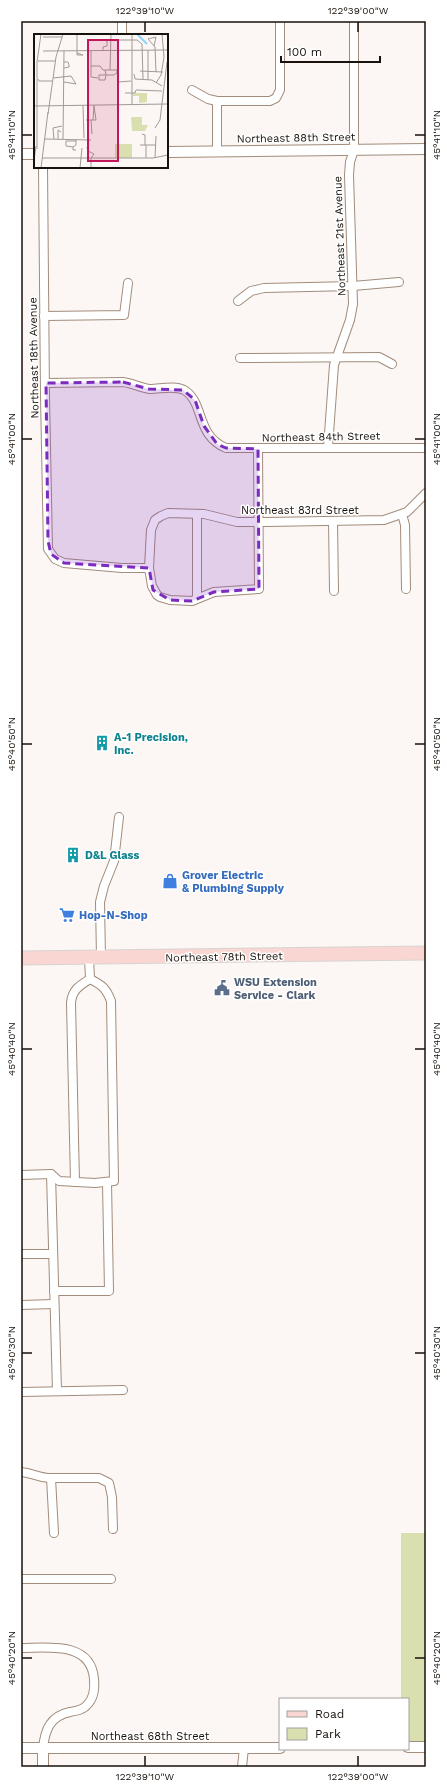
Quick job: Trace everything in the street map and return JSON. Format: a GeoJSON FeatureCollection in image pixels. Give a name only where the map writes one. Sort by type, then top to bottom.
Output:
{"type":"FeatureCollection","features":[{"type":"Feature","properties":{"kind":"main road","name":"Northeast 78th Street"},"geometry":{"type":"LineString","coordinates":[[21,958],[426,954]]}},
{"type":"Feature","properties":{"kind":"street"},"geometry":{"type":"LineString","coordinates":[[122,21],[122,34]]}},
{"type":"Feature","properties":{"kind":"street"},"geometry":{"type":"LineString","coordinates":[[192,90],[208,99],[217,101],[270,100],[278,96],[280,90],[280,21]]}},
{"type":"Feature","properties":{"kind":"street","name":"Northeast 21st Avenue"},"geometry":{"type":"LineString","coordinates":[[328,447],[334,366],[350,320],[353,286],[349,175],[350,162],[354,150],[354,21]]}},
{"type":"Feature","properties":{"kind":"street"},"geometry":{"type":"LineString","coordinates":[[217,101],[217,152]]}},
{"type":"Feature","properties":{"kind":"street","name":"Northeast 88th Street"},"geometry":{"type":"LineString","coordinates":[[168,152],[426,149]]}},
{"type":"Feature","properties":{"kind":"street"},"geometry":{"type":"LineString","coordinates":[[21,154],[34,154]]}},
{"type":"Feature","properties":{"kind":"street","name":"Northeast 18th Avenue"},"geometry":{"type":"LineString","coordinates":[[43,168],[48,549],[55,559],[64,563],[122,568],[149,568]]}},
{"type":"Feature","properties":{"kind":"street"},"geometry":{"type":"LineString","coordinates":[[238,301],[251,291],[264,288],[353,286],[399,282]]}},
{"type":"Feature","properties":{"kind":"street"},"geometry":{"type":"LineString","coordinates":[[44,316],[124,315],[128,283]]}},
{"type":"Feature","properties":{"kind":"street"},"geometry":{"type":"LineString","coordinates":[[240,358],[378,357],[392,364]]}},
{"type":"Feature","properties":{"kind":"street","name":"Northeast 84th Street"},"geometry":{"type":"LineString","coordinates":[[46,383],[123,382],[133,383],[149,388],[183,390],[195,400],[204,426],[211,438],[217,444],[226,448],[426,448]]}},
{"type":"Feature","properties":{"kind":"street"},"geometry":{"type":"LineString","coordinates":[[149,568],[153,590],[157,595],[170,600],[192,601],[214,592],[259,589],[260,522],[258,449]]}},
{"type":"Feature","properties":{"kind":"street","name":"Northeast 83rd Street"},"geometry":{"type":"LineString","coordinates":[[149,568],[150,530],[155,520],[168,513],[210,514],[238,522],[380,520],[402,514],[411,509],[426,493]]}},
{"type":"Feature","properties":{"kind":"street"},"geometry":{"type":"LineString","coordinates":[[197,514],[197,598]]}},
{"type":"Feature","properties":{"kind":"street"},"geometry":{"type":"LineString","coordinates":[[402,514],[405,525],[406,589]]}},
{"type":"Feature","properties":{"kind":"street"},"geometry":{"type":"LineString","coordinates":[[333,521],[334,591]]}},
{"type":"Feature","properties":{"kind":"street"},"geometry":{"type":"LineString","coordinates":[[75,1182],[72,994],[78,987],[90,979],[95,958],[100,902],[104,886],[114,861],[119,817]]}},
{"type":"Feature","properties":{"kind":"street"},"geometry":{"type":"LineString","coordinates":[[21,1175],[51,1174],[59,1181],[114,1181],[111,1001],[107,990],[102,985],[90,979]]}},
{"type":"Feature","properties":{"kind":"street"},"geometry":{"type":"LineString","coordinates":[[51,1174],[57,1391]]}},
{"type":"Feature","properties":{"kind":"street"},"geometry":{"type":"LineString","coordinates":[[54,1291],[110,1291],[107,1182]]}},
{"type":"Feature","properties":{"kind":"street"},"geometry":{"type":"LineString","coordinates":[[21,1254],[53,1254]]}},
{"type":"Feature","properties":{"kind":"street"},"geometry":{"type":"LineString","coordinates":[[21,1304],[54,1304]]}},
{"type":"Feature","properties":{"kind":"street"},"geometry":{"type":"LineString","coordinates":[[21,1392],[123,1390]]}},
{"type":"Feature","properties":{"kind":"street"},"geometry":{"type":"LineString","coordinates":[[21,1472],[29,1473],[40,1478],[99,1478],[109,1483],[112,1497],[114,1529]]}},
{"type":"Feature","properties":{"kind":"street"},"geometry":{"type":"LineString","coordinates":[[51,1478],[54,1533]]}},
{"type":"Feature","properties":{"kind":"street"},"geometry":{"type":"LineString","coordinates":[[21,1579],[111,1579]]}},
{"type":"Feature","properties":{"kind":"street"},"geometry":{"type":"LineString","coordinates":[[21,1648],[72,1650],[90,1664],[93,1674],[94,1690],[91,1700],[84,1708],[63,1714],[54,1719],[47,1728],[43,1748],[43,1767]]}},
{"type":"Feature","properties":{"kind":"street"},"geometry":{"type":"LineString","coordinates":[[409,1747],[426,1747]]}},
{"type":"Feature","properties":{"kind":"street","name":"Northeast 68th Street"},"geometry":{"type":"LineString","coordinates":[[21,1748],[279,1748]]}},
{"type":"Feature","properties":{"kind":"street"},"geometry":{"type":"LineString","coordinates":[[242,1767],[244,1748]]}},
{"type":"Feature","properties":{"kind":"highlighted area"},"geometry":{"type":"Polygon","coordinates":[[[123,382],[149,389],[183,390],[195,400],[204,426],[217,444],[226,448],[258,449],[259,589],[214,592],[192,601],[170,600],[153,590],[149,568],[64,563],[51,554],[48,541],[46,383],[123,382]]]}},
{"type":"Feature","properties":{"kind":"green space"},"geometry":{"type":"Polygon","coordinates":[[[401,1533],[426,1533],[426,1742],[409,1742],[409,1698],[401,1698],[401,1533]]]}},
{"type":"Feature","properties":{"kind":"place","name":"A-1 Precision, Inc."},"geometry":{"type":"Point","coordinates":[102,743]}},
{"type":"Feature","properties":{"kind":"place","name":"D&L Glass"},"geometry":{"type":"Point","coordinates":[73,855]}},
{"type":"Feature","properties":{"kind":"place","name":"Grover Electric & Plumbing Supply"},"geometry":{"type":"Point","coordinates":[170,881]}},
{"type":"Feature","properties":{"kind":"place","name":"Hop-N-Shop"},"geometry":{"type":"Point","coordinates":[67,915]}},
{"type":"Feature","properties":{"kind":"place","name":"WSU Extension Service - Clark"},"geometry":{"type":"Point","coordinates":[222,988]}}]}
